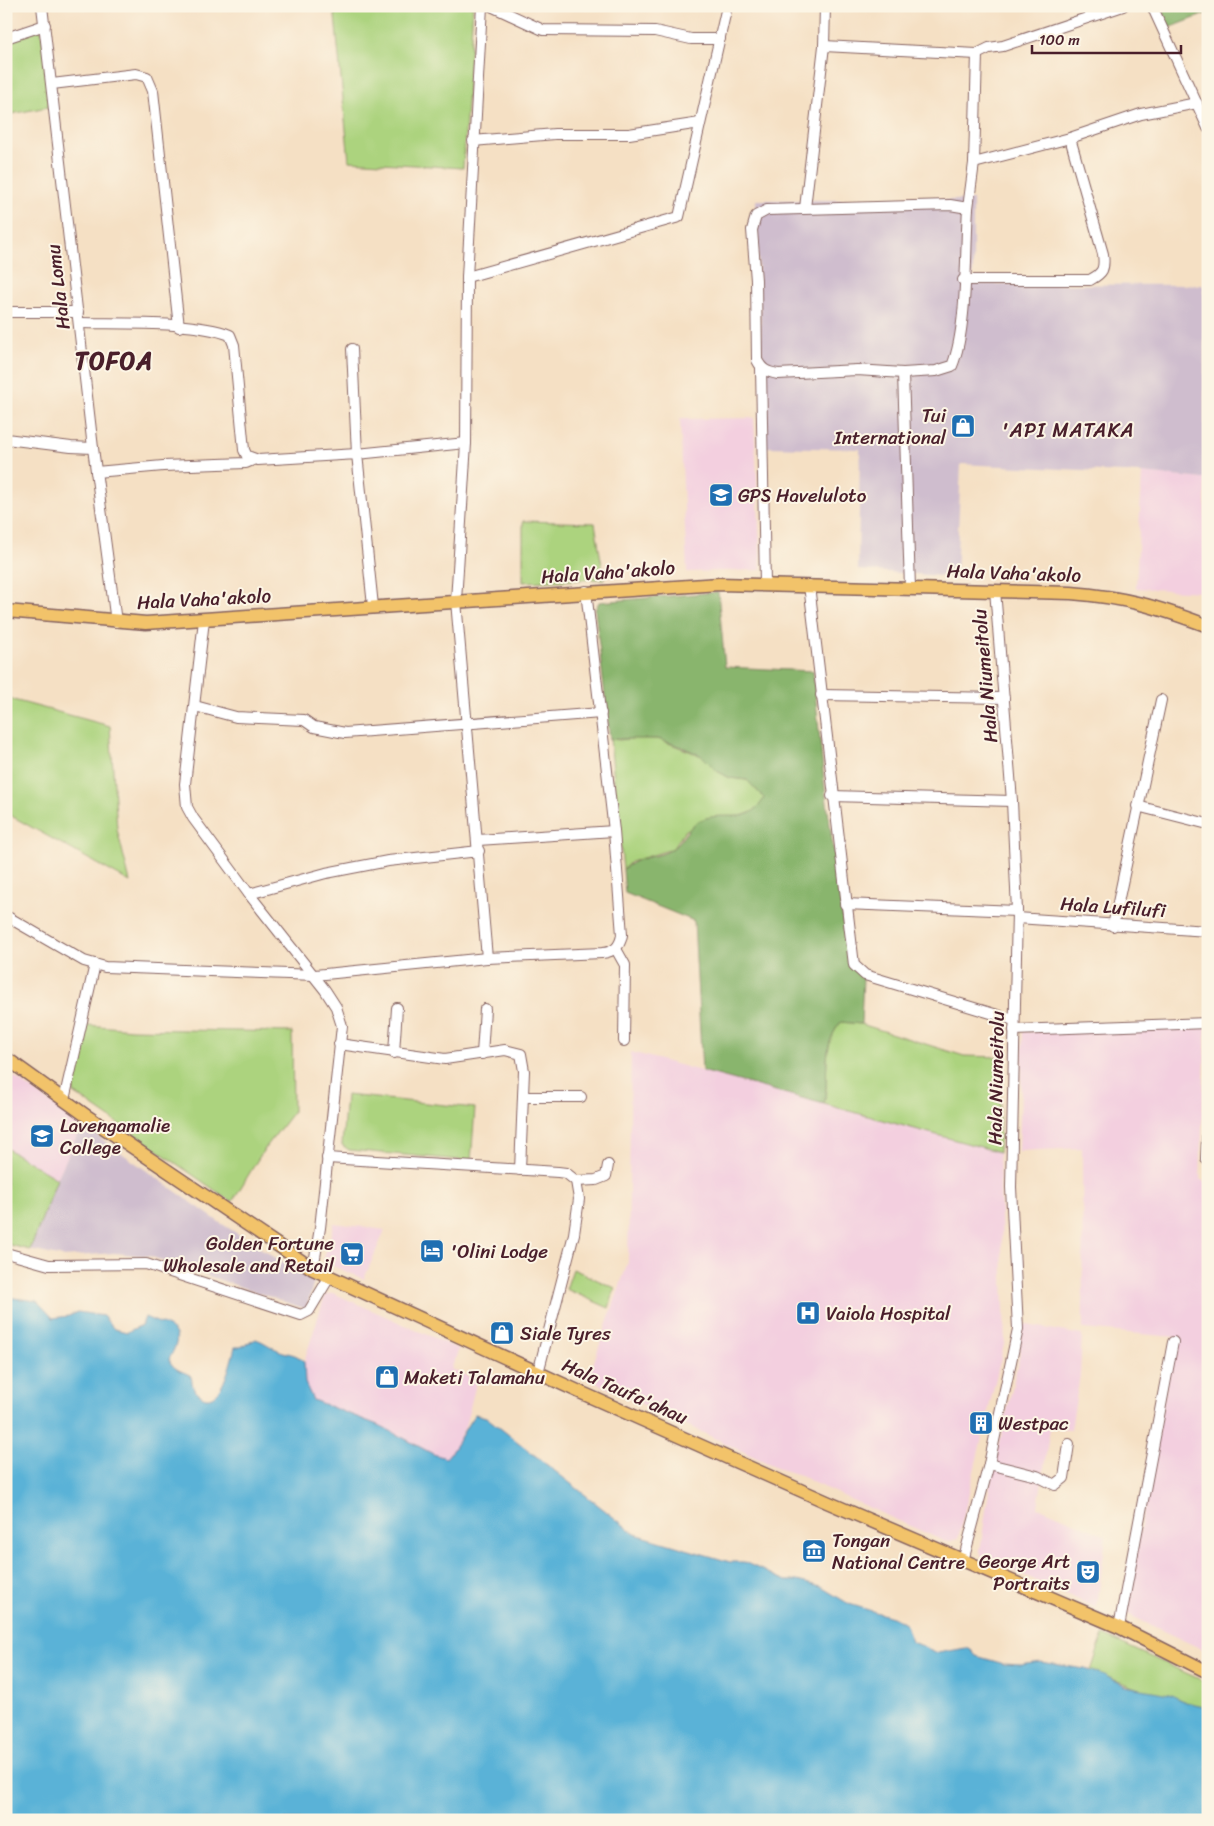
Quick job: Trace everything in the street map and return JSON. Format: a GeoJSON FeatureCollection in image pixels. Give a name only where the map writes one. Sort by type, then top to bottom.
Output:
{"type":"FeatureCollection","features":[{"type":"Feature","properties":{"kind":"main road","name":"Hala Vaha'akolo"},"geometry":{"type":"LineString","coordinates":[[6,611],[116,622],[204,620],[586,591],[718,584],[809,584],[1113,596],[1145,604],[1208,626]]}},
{"type":"Feature","properties":{"kind":"main road","name":"Hala Taufa'ahau"},"geometry":{"type":"LineString","coordinates":[[6,1058],[64,1100],[313,1269],[538,1372],[962,1561],[1119,1627],[1207,1670]]}},
{"type":"Feature","properties":{"kind":"street","name":"Hala Lomu"},"geometry":{"type":"LineString","coordinates":[[42,6],[93,448],[116,622]]}},
{"type":"Feature","properties":{"kind":"street"},"geometry":{"type":"LineString","coordinates":[[482,6],[467,277],[466,443],[456,601],[479,851],[486,958]]}},
{"type":"Feature","properties":{"kind":"street"},"geometry":{"type":"LineString","coordinates":[[491,6],[543,30],[655,31],[691,39],[720,39]]}},
{"type":"Feature","properties":{"kind":"street"},"geometry":{"type":"LineString","coordinates":[[467,277],[678,217],[727,6]]}},
{"type":"Feature","properties":{"kind":"street"},"geometry":{"type":"LineString","coordinates":[[805,208],[824,46],[824,6]]}},
{"type":"Feature","properties":{"kind":"street"},"geometry":{"type":"LineString","coordinates":[[824,46],[977,54],[989,48],[1003,46],[1123,6]]}},
{"type":"Feature","properties":{"kind":"street"},"geometry":{"type":"LineString","coordinates":[[1152,6],[1208,128]]}},
{"type":"Feature","properties":{"kind":"street"},"geometry":{"type":"LineString","coordinates":[[6,38],[44,25]]}},
{"type":"Feature","properties":{"kind":"street"},"geometry":{"type":"LineString","coordinates":[[761,368],[778,374],[857,370],[936,371],[952,366],[956,356],[962,316],[968,208],[974,163],[977,54]]}},
{"type":"Feature","properties":{"kind":"street"},"geometry":{"type":"LineString","coordinates":[[52,84],[136,74],[147,77],[153,91],[179,327]]}},
{"type":"Feature","properties":{"kind":"street"},"geometry":{"type":"LineString","coordinates":[[974,163],[1070,138],[1141,114],[1197,103]]}},
{"type":"Feature","properties":{"kind":"street"},"geometry":{"type":"LineString","coordinates":[[473,142],[555,134],[629,134],[700,123]]}},
{"type":"Feature","properties":{"kind":"street"},"geometry":{"type":"LineString","coordinates":[[964,280],[1090,280],[1101,274],[1104,267],[1103,254],[1070,138]]}},
{"type":"Feature","properties":{"kind":"street"},"geometry":{"type":"LineString","coordinates":[[765,584],[761,368],[757,360],[756,280],[752,230],[756,216],[767,210],[805,208],[950,205],[968,208]]}},
{"type":"Feature","properties":{"kind":"street"},"geometry":{"type":"LineString","coordinates":[[6,312],[219,330],[230,335],[234,345],[244,450],[247,456],[253,460]]}},
{"type":"Feature","properties":{"kind":"street"},"geometry":{"type":"LineString","coordinates":[[352,349],[357,454],[373,606]]}},
{"type":"Feature","properties":{"kind":"street"},"geometry":{"type":"LineString","coordinates":[[903,372],[910,588]]}},
{"type":"Feature","properties":{"kind":"street"},"geometry":{"type":"LineString","coordinates":[[6,439],[93,448]]}},
{"type":"Feature","properties":{"kind":"street"},"geometry":{"type":"LineString","coordinates":[[96,472],[163,466],[246,463],[253,460],[357,454],[466,443]]}},
{"type":"Feature","properties":{"kind":"street"},"geometry":{"type":"LineString","coordinates":[[809,584],[852,960],[861,973],[1014,1025],[1208,1023]]}},
{"type":"Feature","properties":{"kind":"street","name":"Hala Niumeitolu"},"geometry":{"type":"LineString","coordinates":[[962,1561],[989,1464],[1018,1329],[1011,1187],[1016,915],[1012,801],[995,590]]}},
{"type":"Feature","properties":{"kind":"street"},"geometry":{"type":"LineString","coordinates":[[6,916],[84,961],[105,967],[315,975],[486,958],[602,954],[616,949],[621,944],[622,935],[614,831],[586,591]]}},
{"type":"Feature","properties":{"kind":"street"},"geometry":{"type":"LineString","coordinates":[[204,620],[196,706],[185,784],[187,808],[249,894],[315,975],[336,1007],[342,1026],[313,1269]]}},
{"type":"Feature","properties":{"kind":"street"},"geometry":{"type":"LineString","coordinates":[[821,695],[1004,698]]}},
{"type":"Feature","properties":{"kind":"street"},"geometry":{"type":"LineString","coordinates":[[1113,926],[1161,700]]}},
{"type":"Feature","properties":{"kind":"street"},"geometry":{"type":"LineString","coordinates":[[196,706],[236,717],[304,720],[314,727],[345,733],[601,713]]}},
{"type":"Feature","properties":{"kind":"street"},"geometry":{"type":"LineString","coordinates":[[832,796],[1012,801]]}},
{"type":"Feature","properties":{"kind":"street"},"geometry":{"type":"LineString","coordinates":[[1137,806],[1208,824]]}},
{"type":"Feature","properties":{"kind":"street"},"geometry":{"type":"LineString","coordinates":[[478,840],[614,831]]}},
{"type":"Feature","properties":{"kind":"street"},"geometry":{"type":"LineString","coordinates":[[249,894],[326,873],[388,861],[479,851]]}},
{"type":"Feature","properties":{"kind":"street","name":"Hala Lufilufi"},"geometry":{"type":"LineString","coordinates":[[845,904],[1016,915],[1113,926],[1208,931]]}},
{"type":"Feature","properties":{"kind":"street"},"geometry":{"type":"LineString","coordinates":[[616,949],[625,966],[624,1041]]}},
{"type":"Feature","properties":{"kind":"street"},"geometry":{"type":"LineString","coordinates":[[64,1100],[95,964]]}},
{"type":"Feature","properties":{"kind":"street"},"geometry":{"type":"LineString","coordinates":[[394,1053],[397,1008]]}},
{"type":"Feature","properties":{"kind":"street"},"geometry":{"type":"LineString","coordinates":[[482,1054],[485,1009]]}},
{"type":"Feature","properties":{"kind":"street"},"geometry":{"type":"LineString","coordinates":[[339,1044],[394,1053],[445,1058],[505,1050],[521,1054],[523,1063],[523,1097],[520,1170]]}},
{"type":"Feature","properties":{"kind":"street"},"geometry":{"type":"LineString","coordinates":[[523,1097],[581,1097]]}},
{"type":"Feature","properties":{"kind":"street"},"geometry":{"type":"LineString","coordinates":[[1206,1159],[1208,1120]]}},
{"type":"Feature","properties":{"kind":"street"},"geometry":{"type":"LineString","coordinates":[[327,1158],[566,1172],[576,1181],[579,1199],[574,1234],[538,1372]]}},
{"type":"Feature","properties":{"kind":"street"},"geometry":{"type":"LineString","coordinates":[[576,1181],[596,1180],[606,1176],[608,1165]]}},
{"type":"Feature","properties":{"kind":"street"},"geometry":{"type":"LineString","coordinates":[[6,1253],[49,1265],[146,1264],[301,1315],[309,1311],[330,1276]]}},
{"type":"Feature","properties":{"kind":"street"},"geometry":{"type":"LineString","coordinates":[[1119,1627],[1173,1342]]}},
{"type":"Feature","properties":{"kind":"street"},"geometry":{"type":"LineString","coordinates":[[989,1464],[1037,1476],[1055,1485],[1064,1478],[1069,1444]]}},
{"type":"Feature","properties":{"kind":"shaded area"},"geometry":{"type":"Polygon","coordinates":[[[756,200],[973,200],[973,284],[1204,285],[1205,479],[1142,473],[961,464],[956,577],[858,570],[860,449],[765,447],[756,200]]]}},
{"type":"Feature","properties":{"kind":"shaded area","name":"GPS Haveluloto"},"geometry":{"type":"Polygon","coordinates":[[[754,418],[761,570],[687,572],[680,419],[754,418]]]}},
{"type":"Feature","properties":{"kind":"shaded area"},"geometry":{"type":"Polygon","coordinates":[[[1142,473],[1205,479],[1206,587],[1201,592],[1136,588],[1142,473]]]}},
{"type":"Feature","properties":{"kind":"shaded area"},"geometry":{"type":"Polygon","coordinates":[[[1206,1027],[1200,1179],[1208,1183],[1206,1651],[1125,1613],[1175,1337],[1083,1329],[1082,1148],[1019,1151],[1023,1032],[1206,1027]]]}},
{"type":"Feature","properties":{"kind":"shaded area","name":"Vaiola Hospital"},"geometry":{"type":"Polygon","coordinates":[[[631,1052],[999,1152],[1005,1340],[958,1539],[946,1542],[814,1483],[803,1476],[783,1470],[588,1379],[628,1262],[631,1052]]]}},
{"type":"Feature","properties":{"kind":"shaded area","name":"Lavengamalie College"},"geometry":{"type":"Polygon","coordinates":[[[6,1071],[82,1125],[57,1179],[6,1148],[6,1071]]]}},
{"type":"Feature","properties":{"kind":"shaded area"},"geometry":{"type":"Polygon","coordinates":[[[82,1125],[219,1222],[314,1282],[306,1309],[149,1256],[114,1253],[63,1257],[30,1250],[57,1179],[82,1125]]]}},
{"type":"Feature","properties":{"kind":"shaded area"},"geometry":{"type":"Polygon","coordinates":[[[334,1223],[385,1230],[364,1279],[323,1262],[334,1223]]]}},
{"type":"Feature","properties":{"kind":"shaded area","name":"Maketi Talamahu"},"geometry":{"type":"Polygon","coordinates":[[[333,1293],[459,1349],[451,1369],[477,1380],[465,1427],[452,1452],[446,1458],[433,1454],[383,1427],[313,1400],[305,1383],[304,1362],[325,1295],[333,1293]]]}},
{"type":"Feature","properties":{"kind":"shaded area"},"geometry":{"type":"Polygon","coordinates":[[[1022,1324],[1082,1335],[1080,1375],[1071,1429],[1050,1428],[1038,1507],[1106,1536],[1097,1608],[982,1557],[980,1551],[989,1490],[1019,1358],[1022,1324]]]}},
{"type":"Feature","properties":{"kind":"green space"},"geometry":{"type":"Polygon","coordinates":[[[334,6],[473,6],[463,168],[349,161],[334,6]]]}},
{"type":"Feature","properties":{"kind":"green space"},"geometry":{"type":"Polygon","coordinates":[[[1161,6],[1208,6],[1208,13],[1169,28],[1161,6]]]}},
{"type":"Feature","properties":{"kind":"green space"},"geometry":{"type":"Polygon","coordinates":[[[41,29],[53,106],[6,115],[6,38],[41,29]]]}},
{"type":"Feature","properties":{"kind":"green space"},"geometry":{"type":"Polygon","coordinates":[[[523,521],[595,523],[604,579],[523,582],[523,521]]]}},
{"type":"Feature","properties":{"kind":"green space"},"geometry":{"type":"Polygon","coordinates":[[[718,592],[725,667],[813,671],[824,781],[848,959],[863,977],[861,1024],[841,1022],[834,1031],[830,1041],[824,1104],[702,1071],[694,921],[625,893],[623,870],[629,865],[635,861],[672,849],[691,827],[700,820],[746,815],[752,812],[764,798],[747,780],[730,778],[717,771],[702,756],[682,747],[658,739],[610,739],[595,610],[599,602],[718,592]]]}},
{"type":"Feature","properties":{"kind":"green space"},"geometry":{"type":"Polygon","coordinates":[[[6,698],[110,726],[117,829],[130,882],[6,813],[6,698]]]}},
{"type":"Feature","properties":{"kind":"green space"},"geometry":{"type":"Polygon","coordinates":[[[610,739],[658,739],[702,756],[717,771],[730,778],[747,780],[765,798],[759,809],[742,816],[727,817],[686,830],[672,849],[630,862],[623,870],[610,739]]]}},
{"type":"Feature","properties":{"kind":"green space"},"geometry":{"type":"Polygon","coordinates":[[[841,1022],[861,1024],[964,1056],[1001,1057],[999,1152],[824,1104],[830,1041],[834,1031],[841,1022]]]}},
{"type":"Feature","properties":{"kind":"green space"},"geometry":{"type":"Polygon","coordinates":[[[87,1025],[132,1029],[292,1032],[293,1112],[263,1151],[232,1202],[74,1093],[72,1085],[87,1025]]]}},
{"type":"Feature","properties":{"kind":"green space"},"geometry":{"type":"Polygon","coordinates":[[[346,1095],[475,1108],[471,1161],[349,1150],[342,1145],[346,1095]]]}},
{"type":"Feature","properties":{"kind":"green space"},"geometry":{"type":"Polygon","coordinates":[[[6,1148],[57,1179],[30,1250],[6,1244],[6,1148]]]}},
{"type":"Feature","properties":{"kind":"green space"},"geometry":{"type":"Polygon","coordinates":[[[573,1269],[615,1288],[609,1308],[566,1289],[573,1269]]]}},
{"type":"Feature","properties":{"kind":"green space"},"geometry":{"type":"Polygon","coordinates":[[[1103,1635],[1208,1683],[1208,1724],[1136,1688],[1091,1671],[1103,1635]]]}},
{"type":"Feature","properties":{"kind":"water"},"geometry":{"type":"Polygon","coordinates":[[[6,1297],[37,1301],[53,1318],[69,1316],[78,1312],[103,1316],[114,1329],[127,1332],[142,1325],[145,1317],[169,1327],[176,1335],[174,1349],[169,1359],[170,1362],[177,1369],[190,1375],[195,1390],[203,1397],[211,1397],[217,1393],[227,1374],[235,1347],[241,1347],[256,1339],[282,1352],[295,1355],[304,1362],[305,1383],[313,1400],[383,1427],[433,1454],[446,1458],[475,1414],[486,1417],[635,1534],[730,1562],[744,1562],[786,1581],[797,1581],[821,1587],[849,1604],[895,1618],[906,1625],[912,1642],[938,1653],[966,1648],[971,1650],[976,1656],[1004,1664],[1021,1665],[1040,1662],[1085,1669],[1102,1674],[1125,1686],[1169,1694],[1186,1702],[1208,1707],[1208,1820],[6,1820],[6,1297]]]}},
{"type":"Feature","properties":{"kind":"place","name":"Tui International"},"geometry":{"type":"Point","coordinates":[963,426]}},
{"type":"Feature","properties":{"kind":"place","name":"GPS Haveluloto"},"geometry":{"type":"Point","coordinates":[721,495]}},
{"type":"Feature","properties":{"kind":"place","name":"Lavengamalie College"},"geometry":{"type":"Point","coordinates":[42,1136]}},
{"type":"Feature","properties":{"kind":"place","name":"'Olini Lodge"},"geometry":{"type":"Point","coordinates":[432,1251]}},
{"type":"Feature","properties":{"kind":"place","name":"Golden Fortune Wholesale and Retail"},"geometry":{"type":"Point","coordinates":[352,1254]}},
{"type":"Feature","properties":{"kind":"place","name":"Vaiola Hospital"},"geometry":{"type":"Point","coordinates":[808,1313]}},
{"type":"Feature","properties":{"kind":"place","name":"Siale Tyres"},"geometry":{"type":"Point","coordinates":[502,1333]}},
{"type":"Feature","properties":{"kind":"place","name":"Maketi Talamahu"},"geometry":{"type":"Point","coordinates":[387,1377]}},
{"type":"Feature","properties":{"kind":"place","name":"Westpac"},"geometry":{"type":"Point","coordinates":[981,1423]}},
{"type":"Feature","properties":{"kind":"place","name":"Tongan National Centre"},"geometry":{"type":"Point","coordinates":[814,1551]}},
{"type":"Feature","properties":{"kind":"place","name":"George Art Portraits"},"geometry":{"type":"Point","coordinates":[1088,1572]}},
{"type":"Feature","properties":{"kind":"district","name":"TOFOA"},"geometry":{"type":"Point","coordinates":[114,361]}},
{"type":"Feature","properties":{"kind":"district","name":"'API MATAKA"},"geometry":{"type":"Point","coordinates":[1068,430]}}]}
